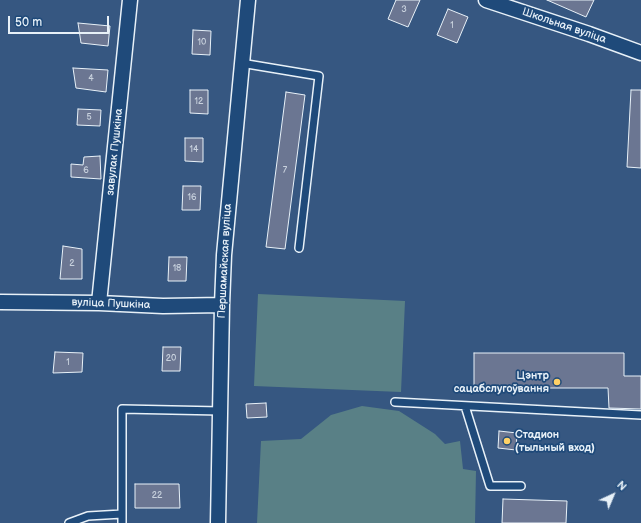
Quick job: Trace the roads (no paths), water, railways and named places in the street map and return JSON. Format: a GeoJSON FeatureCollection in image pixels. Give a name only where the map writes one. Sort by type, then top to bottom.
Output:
{"type":"FeatureCollection","features":[{"type":"Feature","properties":{"kind":"street","name":"завулак Пушкіна"},"geometry":{"type":"LineString","coordinates":[[99,303],[130,0]]}},
{"type":"Feature","properties":{"kind":"street","name":"Першамайская вуліца"},"geometry":{"type":"LineString","coordinates":[[218,523],[224,255],[248,0]]}},
{"type":"Feature","properties":{"kind":"street","name":"Школьная вуліца"},"geometry":{"type":"LineString","coordinates":[[486,0],[641,53]]}},
{"type":"Feature","properties":{"kind":"street","name":"вуліца Пушкіна"},"geometry":{"type":"LineString","coordinates":[[0,302],[99,303],[163,306],[222,305]]}},
{"type":"Feature","properties":{"kind":"lane"},"geometry":{"type":"LineString","coordinates":[[241,63],[319,76],[299,248]]}},
{"type":"Feature","properties":{"kind":"lane"},"geometry":{"type":"LineString","coordinates":[[395,402],[641,415]]}},
{"type":"Feature","properties":{"kind":"lane"},"geometry":{"type":"LineString","coordinates":[[465,406],[490,486],[521,486]]}},
{"type":"Feature","properties":{"kind":"lane"},"geometry":{"type":"LineString","coordinates":[[122,523],[122,409],[221,411]]}},
{"type":"Feature","properties":{"kind":"lane"},"geometry":{"type":"LineString","coordinates":[[69,523],[88,516],[122,514]]}},
{"type":"Feature","properties":{"kind":"place","name":"Цэнтр сацабслугоўвання"},"geometry":{"type":"Point","coordinates":[557,382]}},
{"type":"Feature","properties":{"kind":"place","name":"Стадион (тыльный вход)"},"geometry":{"type":"Point","coordinates":[507,441]}}]}
